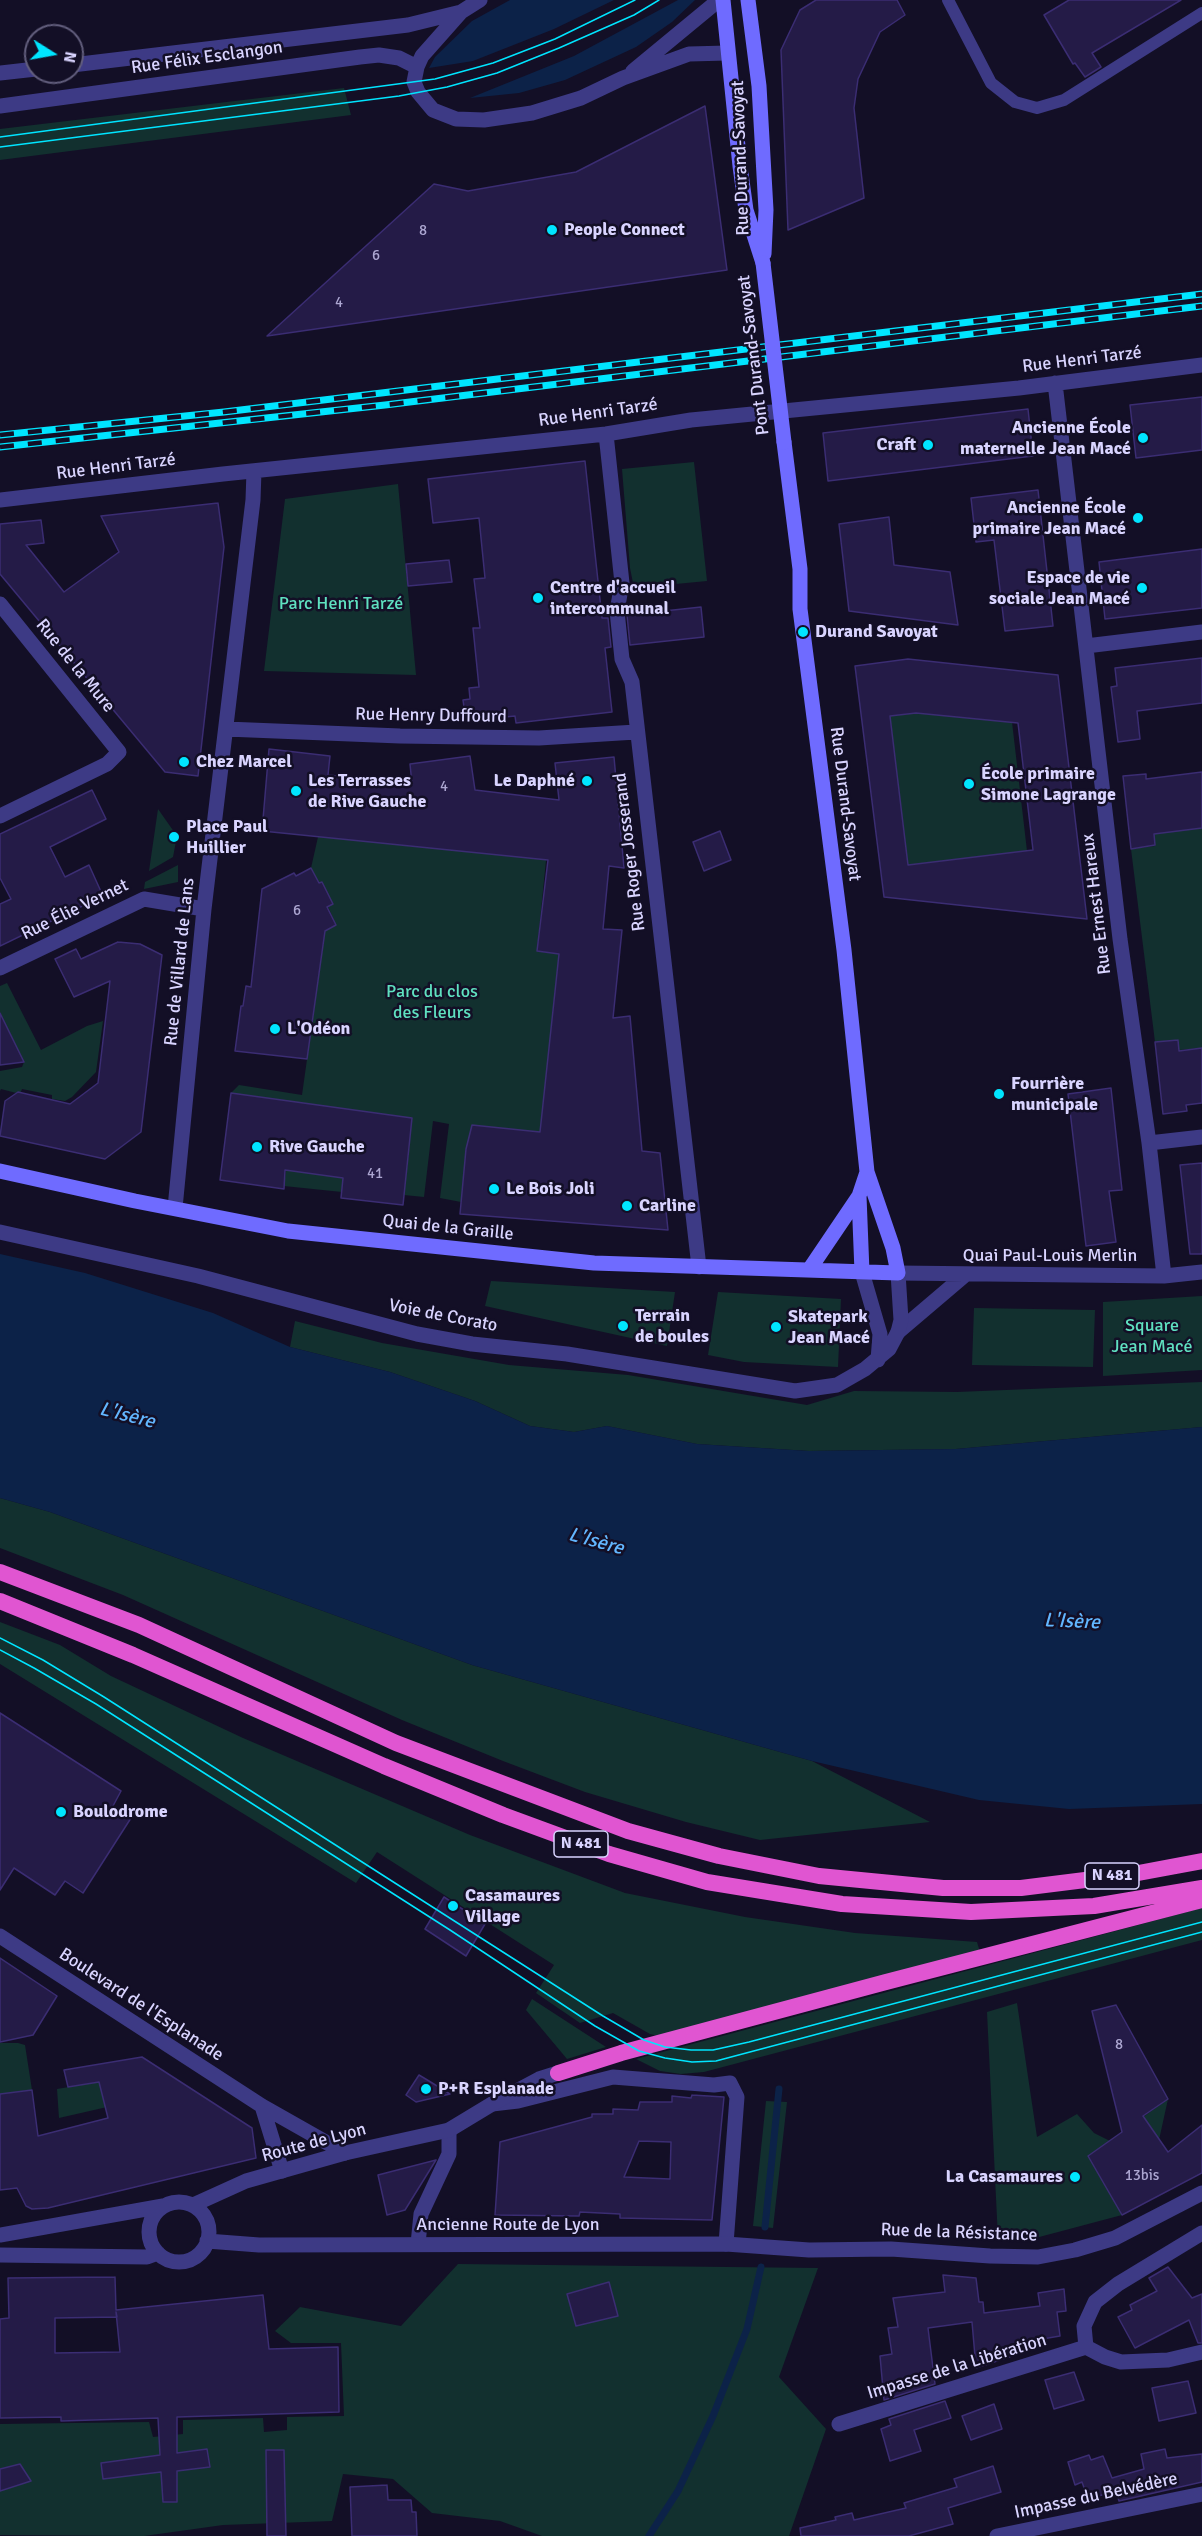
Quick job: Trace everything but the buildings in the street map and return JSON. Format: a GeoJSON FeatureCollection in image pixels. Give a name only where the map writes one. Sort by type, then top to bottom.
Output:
{"type":"FeatureCollection","features":[{"type":"Feature","properties":{"kind":"highway","name":"N 481"},"geometry":{"type":"LineString","coordinates":[[0,1572],[139,1625],[396,1743],[628,1831],[719,1856],[819,1876],[943,1887],[1021,1888],[1133,1874],[1202,1861]]}},
{"type":"Feature","properties":{"kind":"highway","name":"N 481"},"geometry":{"type":"LineString","coordinates":[[0,1601],[133,1655],[384,1766],[503,1815],[609,1854],[707,1882],[842,1904],[971,1912],[1094,1906],[1202,1888]]}},
{"type":"Feature","properties":{"kind":"highway"},"geometry":{"type":"LineString","coordinates":[[558,2073],[621,2053],[1202,1900]]}},
{"type":"Feature","properties":{"kind":"main road","name":"Rue Durand-Savoyat"},"geometry":{"type":"LineString","coordinates":[[721,0],[746,210],[763,263]]}},
{"type":"Feature","properties":{"kind":"main road","name":"Rue Durand-Savoyat"},"geometry":{"type":"LineString","coordinates":[[748,0],[758,75],[764,165],[766,210],[763,263]]}},
{"type":"Feature","properties":{"kind":"main road","name":"Pont Durand-Savoyat"},"geometry":{"type":"LineString","coordinates":[[763,263],[784,442]]}},
{"type":"Feature","properties":{"kind":"main road","name":"Rue Durand-Savoyat"},"geometry":{"type":"LineString","coordinates":[[784,442],[800,569],[800,609],[844,950],[867,1172],[893,1248],[898,1273]]}},
{"type":"Feature","properties":{"kind":"main road","name":"Quai de la Graille"},"geometry":{"type":"LineString","coordinates":[[0,1171],[288,1230],[594,1263],[898,1273]]}},
{"type":"Feature","properties":{"kind":"main road","name":"Rue Durand-Savoyat"},"geometry":{"type":"LineString","coordinates":[[809,1270],[859,1196],[867,1172]]}},
{"type":"Feature","properties":{"kind":"main road"},"geometry":{"type":"LineString","coordinates":[[859,1196],[862,1272]]}},
{"type":"Feature","properties":{"kind":"street"},"geometry":{"type":"LineString","coordinates":[[480,0],[461,12],[422,56],[417,67],[414,82],[418,92],[433,110],[456,119],[484,120],[532,113],[581,98],[623,78],[689,54],[726,53]]}},
{"type":"Feature","properties":{"kind":"street"},"geometry":{"type":"LineString","coordinates":[[623,78],[721,0]]}},
{"type":"Feature","properties":{"kind":"street","name":"Rue Félix Esclangon"},"geometry":{"type":"LineString","coordinates":[[84,64],[408,26],[461,12]]}},
{"type":"Feature","properties":{"kind":"street","name":"Rue Félix Esclangon"},"geometry":{"type":"LineString","coordinates":[[0,106],[379,55],[399,58],[417,67]]}},
{"type":"Feature","properties":{"kind":"street"},"geometry":{"type":"LineString","coordinates":[[0,74],[24,71]]}},
{"type":"Feature","properties":{"kind":"street","name":"Rue Henri Tarzé"},"geometry":{"type":"LineString","coordinates":[[0,500],[606,434],[691,420],[1202,366]]}},
{"type":"Feature","properties":{"kind":"street","name":"Rue Ernest Hareux"},"geometry":{"type":"LineString","coordinates":[[1055,383],[1120,939],[1149,1143],[1164,1276]]}},
{"type":"Feature","properties":{"kind":"street","name":"Rue Roger Josserand"},"geometry":{"type":"LineString","coordinates":[[606,434],[621,583],[617,610],[622,659],[632,682],[699,1267]]}},
{"type":"Feature","properties":{"kind":"street","name":"Rue de Villard de Lans"},"geometry":{"type":"LineString","coordinates":[[175,1208],[204,909],[253,500],[254,471]]}},
{"type":"Feature","properties":{"kind":"street","name":"Rue de la Mure"},"geometry":{"type":"LineString","coordinates":[[0,604],[119,752],[107,764],[0,816]]}},
{"type":"Feature","properties":{"kind":"street"},"geometry":{"type":"LineString","coordinates":[[1086,646],[1202,632]]}},
{"type":"Feature","properties":{"kind":"street","name":"Rue Henry Duffourd"},"geometry":{"type":"LineString","coordinates":[[226,729],[400,736],[539,738],[636,732]]}},
{"type":"Feature","properties":{"kind":"street","name":"Rue Élie Vernet"},"geometry":{"type":"LineString","coordinates":[[0,968],[144,899],[204,909]]}},
{"type":"Feature","properties":{"kind":"street"},"geometry":{"type":"LineString","coordinates":[[1149,1143],[1202,1137]]}},
{"type":"Feature","properties":{"kind":"street","name":"Voie de Corato"},"geometry":{"type":"LineString","coordinates":[[0,1232],[198,1275],[417,1334],[472,1344],[567,1354],[795,1391],[837,1385],[878,1360],[889,1349],[898,1332],[901,1305],[898,1273]]}},
{"type":"Feature","properties":{"kind":"street"},"geometry":{"type":"LineString","coordinates":[[862,1272],[880,1334],[878,1360]]}},
{"type":"Feature","properties":{"kind":"street","name":"Quai Paul-Louis Merlin"},"geometry":{"type":"LineString","coordinates":[[898,1273],[1164,1276],[1202,1272]]}},
{"type":"Feature","properties":{"kind":"street","name":"Voie de Corato"},"geometry":{"type":"LineString","coordinates":[[898,1332],[965,1275]]}},
{"type":"Feature","properties":{"kind":"street","name":"Boulevard de l'Esplanade"},"geometry":{"type":"LineString","coordinates":[[0,1936],[262,2106],[345,2153]]}},
{"type":"Feature","properties":{"kind":"street","name":"Route de Lyon"},"geometry":{"type":"LineString","coordinates":[[192,2205],[228,2188],[282,2171],[345,2153],[449,2130],[539,2079],[558,2073]]}},
{"type":"Feature","properties":{"kind":"street","name":"Route de Lyon"},"geometry":{"type":"LineString","coordinates":[[492,2104],[518,2101],[613,2077],[704,2085],[730,2083],[737,2097],[726,2244]]}},
{"type":"Feature","properties":{"kind":"street"},"geometry":{"type":"LineString","coordinates":[[262,2106],[282,2171]]}},
{"type":"Feature","properties":{"kind":"street"},"geometry":{"type":"LineString","coordinates":[[418,2244],[421,2214],[449,2154],[449,2130]]}},
{"type":"Feature","properties":{"kind":"street","name":"Rue de la Résistance"},"geometry":{"type":"LineString","coordinates":[[809,2250],[891,2249],[1038,2257],[1075,2250],[1115,2238],[1202,2193]]}},
{"type":"Feature","properties":{"kind":"street"},"geometry":{"type":"LineString","coordinates":[[0,2235],[183,2202],[201,2212],[208,2230],[203,2250],[186,2261],[166,2259],[152,2246],[149,2229],[151,2220],[163,2206]]}},
{"type":"Feature","properties":{"kind":"street"},"geometry":{"type":"LineString","coordinates":[[1202,2233],[1118,2284],[1095,2302],[1084,2326],[1086,2347],[1121,2362],[1168,2360],[1202,2352]]}},
{"type":"Feature","properties":{"kind":"street","name":"Ancienne Route de Lyon"},"geometry":{"type":"LineString","coordinates":[[207,2241],[259,2245],[726,2244],[809,2250]]}},
{"type":"Feature","properties":{"kind":"street"},"geometry":{"type":"LineString","coordinates":[[0,2255],[147,2257],[158,2253]]}},
{"type":"Feature","properties":{"kind":"street","name":"Impasse de la Libération"},"geometry":{"type":"LineString","coordinates":[[839,2424],[1086,2347]]}},
{"type":"Feature","properties":{"kind":"street","name":"Impasse du Belvédère"},"geometry":{"type":"LineString","coordinates":[[997,2536],[1202,2494]]}},
{"type":"Feature","properties":{"kind":"lane"},"geometry":{"type":"LineString","coordinates":[[948,0],[991,83],[1015,102],[1037,108],[1064,99],[1202,13]]}},
{"type":"Feature","properties":{"kind":"green space"},"geometry":{"type":"Polygon","coordinates":[[[344,88],[351,115],[0,160],[0,129],[344,88]]]}},
{"type":"Feature","properties":{"kind":"green space"},"geometry":{"type":"Polygon","coordinates":[[[694,462],[707,581],[634,588],[630,568],[622,469],[694,462]]]}},
{"type":"Feature","properties":{"kind":"green space","name":"Parc Henri Tarzé"},"geometry":{"type":"Polygon","coordinates":[[[398,484],[416,675],[264,671],[285,499],[398,484]]]}},
{"type":"Feature","properties":{"kind":"green space"},"geometry":{"type":"Polygon","coordinates":[[[916,713],[1012,722],[1027,851],[908,865],[890,716],[916,713]]]}},
{"type":"Feature","properties":{"kind":"green space","name":"Parc du clos des Fleurs"},"geometry":{"type":"Polygon","coordinates":[[[336,776],[398,783],[409,846],[420,847],[430,838],[546,860],[537,951],[559,954],[545,1086],[566,1085],[586,1141],[578,1223],[532,1220],[540,1148],[461,1202],[440,1198],[449,1124],[433,1121],[424,1197],[404,1195],[410,1141],[349,1134],[342,1192],[284,1186],[292,1123],[229,1114],[231,1093],[239,1085],[302,1095],[325,931],[336,925],[311,868],[318,837],[329,837],[336,776]]]}},
{"type":"Feature","properties":{"kind":"green space"},"geometry":{"type":"Polygon","coordinates":[[[158,809],[177,836],[173,857],[149,871],[158,809]]]}},
{"type":"Feature","properties":{"kind":"green space"},"geometry":{"type":"Polygon","coordinates":[[[1202,828],[1202,1048],[1179,1050],[1178,1040],[1155,1042],[1131,849],[1155,846],[1154,834],[1202,828]]]}},
{"type":"Feature","properties":{"kind":"green space"},"geometry":{"type":"Polygon","coordinates":[[[178,865],[178,882],[144,889],[145,882],[178,865]]]}},
{"type":"Feature","properties":{"kind":"green space"},"geometry":{"type":"Polygon","coordinates":[[[7,983],[41,1050],[87,1026],[103,1021],[96,1072],[72,1097],[65,1101],[52,1099],[52,1095],[22,1089],[20,1094],[1,1089],[0,1091],[0,1071],[22,1067],[24,1062],[0,1012],[0,986],[7,983]]]}},
{"type":"Feature","properties":{"kind":"green space","name":"Terrain de boules"},"geometry":{"type":"Polygon","coordinates":[[[491,1281],[675,1292],[667,1346],[485,1306],[491,1281]]]}},
{"type":"Feature","properties":{"kind":"green space","name":"Skatepark Jean Macé"},"geometry":{"type":"Polygon","coordinates":[[[718,1292],[841,1299],[838,1367],[744,1362],[708,1355],[718,1292]]]}},
{"type":"Feature","properties":{"kind":"green space","name":"Square Jean Macé"},"geometry":{"type":"Polygon","coordinates":[[[1202,1296],[1202,1370],[1103,1376],[1103,1302],[1202,1296]]]}},
{"type":"Feature","properties":{"kind":"green space"},"geometry":{"type":"Polygon","coordinates":[[[974,1308],[1095,1310],[1093,1367],[972,1365],[974,1308]]]}},
{"type":"Feature","properties":{"kind":"green space"},"geometry":{"type":"Polygon","coordinates":[[[295,1321],[382,1343],[509,1365],[628,1375],[807,1405],[854,1391],[957,1392],[1202,1382],[1202,1427],[956,1449],[809,1451],[697,1444],[607,1426],[574,1432],[530,1426],[475,1401],[390,1372],[290,1347],[295,1321]]]}},
{"type":"Feature","properties":{"kind":"green space"},"geometry":{"type":"Polygon","coordinates":[[[0,1498],[50,1512],[472,1665],[812,1761],[930,1822],[760,1840],[686,1822],[585,1792],[402,1720],[123,1595],[0,1548],[0,1498]]]}},
{"type":"Feature","properties":{"kind":"green space"},"geometry":{"type":"Polygon","coordinates":[[[0,1622],[60,1645],[111,1676],[243,1738],[470,1835],[625,1893],[745,1917],[855,1933],[977,1942],[980,1952],[662,2037],[650,2034],[613,2013],[580,2023],[536,1993],[554,1965],[377,1852],[356,1883],[0,1664],[0,1622]]]}},
{"type":"Feature","properties":{"kind":"green space"},"geometry":{"type":"Polygon","coordinates":[[[1202,1908],[1202,1940],[704,2072],[681,2074],[660,2071],[636,2059],[1202,1908]]]}},
{"type":"Feature","properties":{"kind":"green space"},"geometry":{"type":"Polygon","coordinates":[[[532,1999],[606,2047],[567,2059],[526,2010],[532,1999]]]}},
{"type":"Feature","properties":{"kind":"green space"},"geometry":{"type":"Polygon","coordinates":[[[1017,2003],[1037,2137],[1077,2114],[1094,2133],[1110,2141],[1168,2099],[1159,2140],[1089,2156],[1122,2215],[1028,2240],[998,2239],[987,2012],[1017,2003]]]}},
{"type":"Feature","properties":{"kind":"green space"},"geometry":{"type":"Polygon","coordinates":[[[0,2043],[25,2045],[32,2090],[0,2094],[0,2043]]]}},
{"type":"Feature","properties":{"kind":"green space"},"geometry":{"type":"Polygon","coordinates":[[[99,2082],[101,2088],[164,2094],[59,2118],[57,2089],[99,2082]]]}},
{"type":"Feature","properties":{"kind":"green space"},"geometry":{"type":"Polygon","coordinates":[[[766,2101],[787,2102],[773,2228],[753,2226],[766,2101]]]}},
{"type":"Feature","properties":{"kind":"green space"},"geometry":{"type":"Polygon","coordinates":[[[458,2264],[818,2268],[779,2377],[826,2429],[789,2536],[542,2536],[500,2521],[432,2513],[393,2479],[343,2474],[332,2521],[223,2525],[144,2536],[0,2535],[0,2424],[149,2422],[153,2437],[183,2434],[183,2420],[263,2418],[264,2432],[287,2430],[287,2417],[344,2416],[341,2343],[291,2343],[275,2331],[300,2307],[401,2326],[458,2264]]]}},
{"type":"Feature","properties":{"kind":"water"},"geometry":{"type":"Polygon","coordinates":[[[510,0],[614,0],[554,29],[473,61],[429,68],[435,57],[472,21],[510,0]]]}},
{"type":"Feature","properties":{"kind":"water"},"geometry":{"type":"Polygon","coordinates":[[[678,0],[695,0],[672,22],[636,47],[565,80],[519,93],[470,98],[574,56],[678,0]]]}},
{"type":"Feature","properties":{"kind":"water","name":"L'Isère"},"geometry":{"type":"Polygon","coordinates":[[[0,1254],[85,1273],[213,1313],[290,1347],[390,1372],[475,1401],[530,1426],[574,1432],[607,1426],[697,1444],[809,1451],[956,1449],[1202,1427],[1202,1804],[1069,1809],[979,1800],[812,1761],[472,1665],[50,1512],[0,1498],[0,1254]]]}},
{"type":"Feature","properties":{"kind":"waterway"},"geometry":{"type":"LineString","coordinates":[[765,2227],[779,2089]]}},
{"type":"Feature","properties":{"kind":"waterway"},"geometry":{"type":"LineString","coordinates":[[649,2536],[678,2491],[713,2416],[747,2329],[761,2267]]}},
{"type":"Feature","properties":{"kind":"tram line"},"geometry":{"type":"LineString","coordinates":[[0,137],[435,79],[493,63],[555,39],[635,0]]}},
{"type":"Feature","properties":{"kind":"tram line"},"geometry":{"type":"LineString","coordinates":[[0,147],[399,96],[447,87],[497,73],[559,48],[634,15],[659,0]]}},
{"type":"Feature","properties":{"kind":"tram line"},"geometry":{"type":"LineString","coordinates":[[0,1638],[43,1660],[104,1697],[603,2016],[644,2040],[665,2047],[713,2050],[749,2042],[1202,1922]]}},
{"type":"Feature","properties":{"kind":"tram line"},"geometry":{"type":"LineString","coordinates":[[0,1650],[96,1704],[450,1930],[595,2026],[639,2051],[665,2058],[692,2062],[716,2061],[1202,1932]]}},
{"type":"Feature","properties":{"kind":"railway"},"geometry":{"type":"LineString","coordinates":[[0,435],[224,412],[1202,294]]}},
{"type":"Feature","properties":{"kind":"railway"},"geometry":{"type":"LineString","coordinates":[[0,447],[385,405],[1202,306]]}},
{"type":"Feature","properties":{"kind":"place","name":"People Connect"},"geometry":{"type":"Point","coordinates":[552,230]}},
{"type":"Feature","properties":{"kind":"place","name":"Ancienne École maternelle Jean Macé"},"geometry":{"type":"Point","coordinates":[1143,438]}},
{"type":"Feature","properties":{"kind":"place","name":"Craft"},"geometry":{"type":"Point","coordinates":[928,445]}},
{"type":"Feature","properties":{"kind":"place","name":"Ancienne École primaire Jean Macé"},"geometry":{"type":"Point","coordinates":[1138,518]}},
{"type":"Feature","properties":{"kind":"place","name":"Espace de vie sociale Jean Macé"},"geometry":{"type":"Point","coordinates":[1142,588]}},
{"type":"Feature","properties":{"kind":"place","name":"Centre d'accueil intercommunal"},"geometry":{"type":"Point","coordinates":[538,598]}},
{"type":"Feature","properties":{"kind":"place","name":"Durand Savoyat"},"geometry":{"type":"Point","coordinates":[803,632]}},
{"type":"Feature","properties":{"kind":"place","name":"Chez Marcel"},"geometry":{"type":"Point","coordinates":[184,762]}},
{"type":"Feature","properties":{"kind":"place","name":"Le Daphné"},"geometry":{"type":"Point","coordinates":[587,781]}},
{"type":"Feature","properties":{"kind":"place","name":"École primaire Simone Lagrange"},"geometry":{"type":"Point","coordinates":[969,784]}},
{"type":"Feature","properties":{"kind":"place","name":"Les Terrasses de Rive Gauche"},"geometry":{"type":"Point","coordinates":[296,791]}},
{"type":"Feature","properties":{"kind":"place","name":"Place Paul Huillier"},"geometry":{"type":"Point","coordinates":[174,837]}},
{"type":"Feature","properties":{"kind":"place","name":"L'Odéon"},"geometry":{"type":"Point","coordinates":[275,1029]}},
{"type":"Feature","properties":{"kind":"place","name":"Fourrière municipale"},"geometry":{"type":"Point","coordinates":[999,1094]}},
{"type":"Feature","properties":{"kind":"place","name":"Rive Gauche"},"geometry":{"type":"Point","coordinates":[257,1147]}},
{"type":"Feature","properties":{"kind":"place","name":"Le Bois Joli"},"geometry":{"type":"Point","coordinates":[494,1189]}},
{"type":"Feature","properties":{"kind":"place","name":"Carline"},"geometry":{"type":"Point","coordinates":[627,1206]}},
{"type":"Feature","properties":{"kind":"place","name":"Terrain de boules"},"geometry":{"type":"Point","coordinates":[623,1326]}},
{"type":"Feature","properties":{"kind":"place","name":"Skatepark Jean Macé"},"geometry":{"type":"Point","coordinates":[776,1327]}},
{"type":"Feature","properties":{"kind":"place","name":"Boulodrome"},"geometry":{"type":"Point","coordinates":[61,1812]}},
{"type":"Feature","properties":{"kind":"place","name":"Casamaures Village"},"geometry":{"type":"Point","coordinates":[453,1906]}},
{"type":"Feature","properties":{"kind":"place","name":"P+R Esplanade"},"geometry":{"type":"Point","coordinates":[426,2089]}},
{"type":"Feature","properties":{"kind":"place","name":"La Casamaures"},"geometry":{"type":"Point","coordinates":[1075,2177]}}]}
